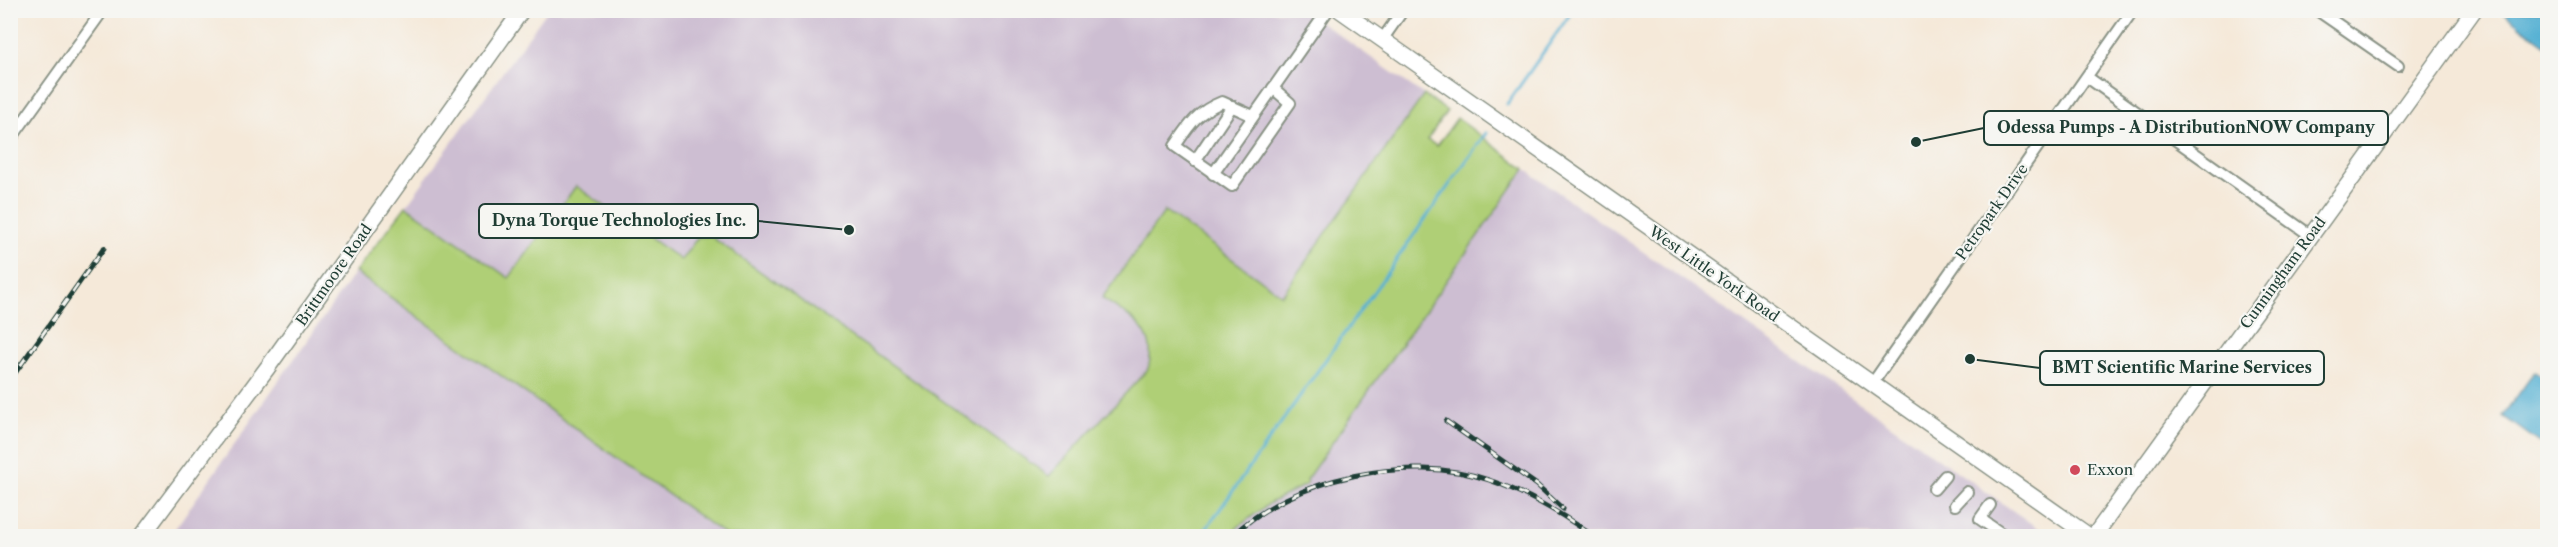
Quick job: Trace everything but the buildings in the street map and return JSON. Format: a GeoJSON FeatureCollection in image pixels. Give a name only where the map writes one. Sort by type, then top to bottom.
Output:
{"type":"FeatureCollection","features":[{"type":"Feature","properties":{"kind":"main road","name":"Brittmoore Road"},"geometry":{"type":"LineString","coordinates":[[148,534],[522,10]]}},
{"type":"Feature","properties":{"kind":"main road","name":"West Little York Road"},"geometry":{"type":"LineString","coordinates":[[1340,10],[2089,537]]}},
{"type":"Feature","properties":{"kind":"main road","name":"Cunningham Road"},"geometry":{"type":"LineString","coordinates":[[2094,537],[2474,10]]}},
{"type":"Feature","properties":{"kind":"street"},"geometry":{"type":"LineString","coordinates":[[10,140],[102,10]]}},
{"type":"Feature","properties":{"kind":"street"},"geometry":{"type":"LineString","coordinates":[[1213,174],[1328,10]]}},
{"type":"Feature","properties":{"kind":"street"},"geometry":{"type":"LineString","coordinates":[[1382,40],[1403,10]]}},
{"type":"Feature","properties":{"kind":"street","name":"Petropark Drive"},"geometry":{"type":"LineString","coordinates":[[1872,384],[2133,10]]}},
{"type":"Feature","properties":{"kind":"street"},"geometry":{"type":"LineString","coordinates":[[2318,10],[2398,66]]}},
{"type":"Feature","properties":{"kind":"street"},"geometry":{"type":"LineString","coordinates":[[2086,77],[2310,235]]}},
{"type":"Feature","properties":{"kind":"street"},"geometry":{"type":"LineString","coordinates":[[1253,116],[1222,102],[1205,109],[1192,122],[1175,146],[1230,186],[1234,185],[1290,103],[1273,88]]}},
{"type":"Feature","properties":{"kind":"street"},"geometry":{"type":"LineString","coordinates":[[1195,161],[1232,106]]}},
{"type":"Feature","properties":{"kind":"street"},"geometry":{"type":"LineString","coordinates":[[1934,489],[1945,476]]}},
{"type":"Feature","properties":{"kind":"street"},"geometry":{"type":"LineString","coordinates":[[1955,505],[1967,492]]}},
{"type":"Feature","properties":{"kind":"street"},"geometry":{"type":"LineString","coordinates":[[1990,505],[1980,519],[2005,536]]}},
{"type":"Feature","properties":{"kind":"shaded area"},"geometry":{"type":"Polygon","coordinates":[[[547,11],[1305,11],[1424,95],[1282,295],[1165,211],[1102,297],[1140,325],[1150,339],[1152,353],[1148,369],[1049,476],[710,236],[698,237],[681,261],[576,186],[509,278],[406,206],[547,11]]]}},
{"type":"Feature","properties":{"kind":"shaded area"},"geometry":{"type":"Polygon","coordinates":[[[1525,169],[2049,536],[1226,536],[1270,503],[1307,485],[1306,480],[1525,169]]]}},
{"type":"Feature","properties":{"kind":"shaded area"},"geometry":{"type":"Polygon","coordinates":[[[355,272],[727,536],[170,536],[355,272]]]}},
{"type":"Feature","properties":{"kind":"green space"},"geometry":{"type":"Polygon","coordinates":[[[1424,95],[1447,111],[1427,140],[1437,146],[1457,118],[1525,169],[1306,480],[1307,484],[1270,503],[1226,536],[727,536],[355,272],[406,206],[509,278],[576,186],[681,260],[698,237],[710,236],[1049,476],[1148,369],[1150,355],[1146,334],[1132,319],[1102,298],[1165,211],[1282,295],[1424,95]]]}},
{"type":"Feature","properties":{"kind":"water"},"geometry":{"type":"Polygon","coordinates":[[[2500,11],[2547,11],[2547,46],[2500,11]]]}},
{"type":"Feature","properties":{"kind":"water"},"geometry":{"type":"Polygon","coordinates":[[[2535,371],[2547,380],[2547,448],[2503,416],[2535,371]]]}},
{"type":"Feature","properties":{"kind":"waterway"},"geometry":{"type":"LineString","coordinates":[[1507,104],[1573,10]]}},
{"type":"Feature","properties":{"kind":"waterway"},"geometry":{"type":"LineString","coordinates":[[1201,536],[1486,133]]}},
{"type":"Feature","properties":{"kind":"railway"},"geometry":{"type":"LineString","coordinates":[[10,380],[104,248]]}},
{"type":"Feature","properties":{"kind":"railway"},"geometry":{"type":"LineString","coordinates":[[1446,421],[1537,485],[1563,509]]}},
{"type":"Feature","properties":{"kind":"railway"},"geometry":{"type":"LineString","coordinates":[[1232,536],[1257,516],[1319,485],[1389,470],[1424,469],[1458,472],[1503,485],[1543,504],[1593,536]]}},
{"type":"Feature","properties":{"kind":"place","name":"Odessa Pumps - A DistributionNOW Company"},"geometry":{"type":"Point","coordinates":[1916,142]}},
{"type":"Feature","properties":{"kind":"place","name":"Dyna Torque Technologies Inc."},"geometry":{"type":"Point","coordinates":[849,230]}},
{"type":"Feature","properties":{"kind":"place","name":"BMT Scientific Marine Services"},"geometry":{"type":"Point","coordinates":[1970,359]}},
{"type":"Feature","properties":{"kind":"place","name":"Exxon"},"geometry":{"type":"Point","coordinates":[2075,470]}}]}
